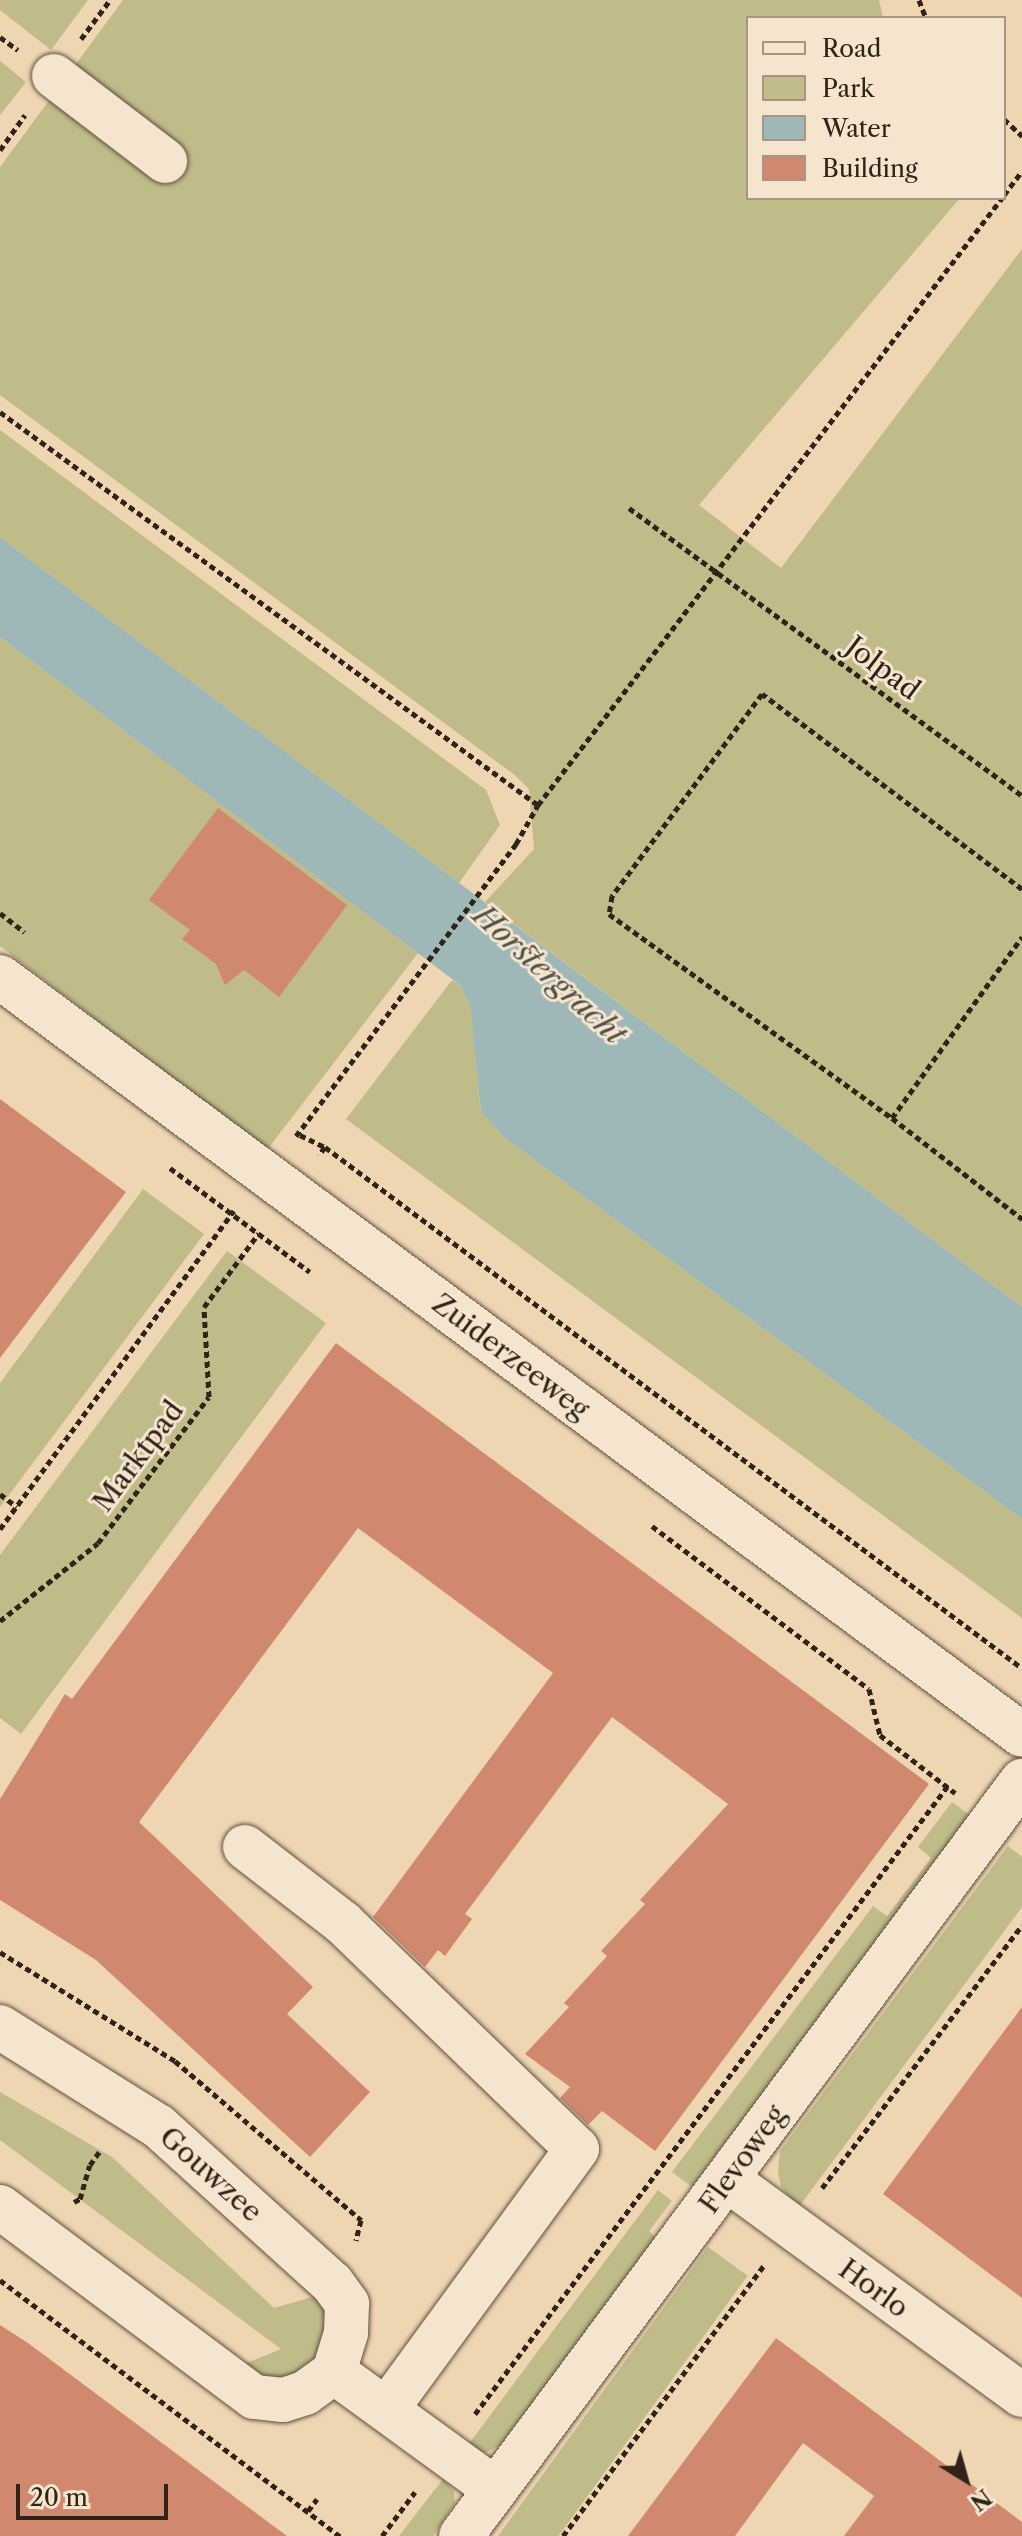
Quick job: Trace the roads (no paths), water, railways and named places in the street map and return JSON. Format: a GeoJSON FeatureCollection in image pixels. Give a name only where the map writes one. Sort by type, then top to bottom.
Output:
{"type":"FeatureCollection","features":[{"type":"Feature","properties":{"kind":"street"},"geometry":{"type":"LineString","coordinates":[[54,76],[165,161]]}},
{"type":"Feature","properties":{"kind":"street","name":"Zuiderzeeweg"},"geometry":{"type":"LineString","coordinates":[[0,977],[1022,1735]]}},
{"type":"Feature","properties":{"kind":"street","name":"Flevoweg"},"geometry":{"type":"LineString","coordinates":[[461,2536],[1022,1781]]}},
{"type":"Feature","properties":{"kind":"street"},"geometry":{"type":"LineString","coordinates":[[245,1847],[343,1923],[577,2149],[386,2410]]}},
{"type":"Feature","properties":{"kind":"street","name":"Gouwzee"},"geometry":{"type":"LineString","coordinates":[[0,2027],[158,2126],[332,2283],[347,2304],[346,2333],[334,2372]]}},
{"type":"Feature","properties":{"kind":"street","name":"Horlo"},"geometry":{"type":"LineString","coordinates":[[728,2180],[1022,2395]]}},
{"type":"Feature","properties":{"kind":"street"},"geometry":{"type":"LineString","coordinates":[[14,2217],[254,2397],[283,2400],[294,2397],[305,2393],[334,2372],[495,2489]]}},
{"type":"Feature","properties":{"kind":"water","name":"Horstergracht"},"geometry":{"type":"Polygon","coordinates":[[[0,537],[1022,1307],[1022,1519],[506,1139],[481,1112],[470,1006],[460,985],[0,637],[0,537]]]}}]}
